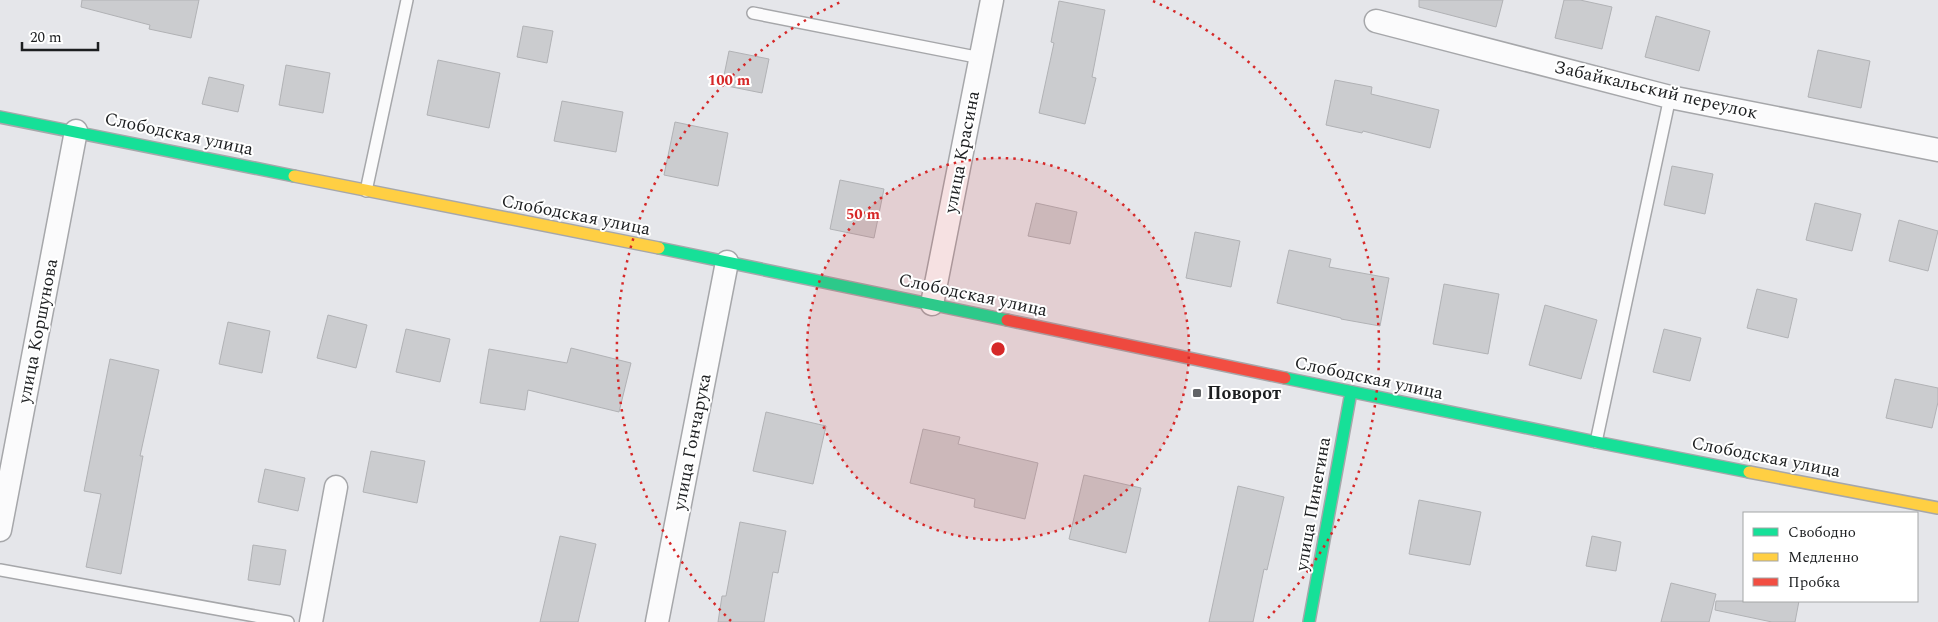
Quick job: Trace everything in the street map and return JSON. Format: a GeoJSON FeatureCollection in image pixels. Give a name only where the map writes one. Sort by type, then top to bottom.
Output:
{"type":"FeatureCollection","features":[{"type":"Feature","properties":{"kind":"street","name":"улица Красина"},"geometry":{"type":"LineString","coordinates":[[932,304],[992,0]]}},
{"type":"Feature","properties":{"kind":"street","name":"Забайкальский переулок"},"geometry":{"type":"LineString","coordinates":[[1376,21],[1670,97],[1938,150]]}},
{"type":"Feature","properties":{"kind":"street","name":"Слободская улица"},"geometry":{"type":"LineString","coordinates":[[0,117],[727,262],[1596,442],[1938,508]]}},
{"type":"Feature","properties":{"kind":"street","name":"улица Коршунова"},"geometry":{"type":"LineString","coordinates":[[0,530],[76,131]]}},
{"type":"Feature","properties":{"kind":"street","name":"улица Гончарука"},"geometry":{"type":"LineString","coordinates":[[657,622],[727,262]]}},
{"type":"Feature","properties":{"kind":"street","name":"улица Пинегина"},"geometry":{"type":"LineString","coordinates":[[1309,622],[1351,392]]}},
{"type":"Feature","properties":{"kind":"street"},"geometry":{"type":"LineString","coordinates":[[311,622],[336,487]]}},
{"type":"Feature","properties":{"kind":"lane"},"geometry":{"type":"LineString","coordinates":[[366,191],[407,0]]}},
{"type":"Feature","properties":{"kind":"lane"},"geometry":{"type":"LineString","coordinates":[[753,13],[981,58]]}},
{"type":"Feature","properties":{"kind":"lane"},"geometry":{"type":"LineString","coordinates":[[1596,442],[1670,97]]}},
{"type":"Feature","properties":{"kind":"lane"},"geometry":{"type":"LineString","coordinates":[[0,570],[288,622]]}},
{"type":"Feature","properties":{"kind":"building"},"geometry":{"type":"Polygon","coordinates":[[[82,0],[199,0],[191,38],[149,29],[150,25],[81,7],[82,0]]]}},
{"type":"Feature","properties":{"kind":"building"},"geometry":{"type":"Polygon","coordinates":[[[1419,0],[1503,0],[1496,27],[1419,7],[1419,0]]]}},
{"type":"Feature","properties":{"kind":"building"},"geometry":{"type":"Polygon","coordinates":[[[1564,0],[1580,0],[1612,7],[1602,49],[1555,38],[1564,0]]]}},
{"type":"Feature","properties":{"kind":"building"},"geometry":{"type":"Polygon","coordinates":[[[1059,1],[1105,10],[1092,77],[1096,78],[1085,124],[1039,113],[1054,43],[1051,42],[1059,1]]]}},
{"type":"Feature","properties":{"kind":"building"},"geometry":{"type":"Polygon","coordinates":[[[1656,16],[1710,31],[1699,71],[1645,57],[1656,16]]]}},
{"type":"Feature","properties":{"kind":"building"},"geometry":{"type":"Polygon","coordinates":[[[523,26],[553,31],[547,63],[517,57],[523,26]]]}},
{"type":"Feature","properties":{"kind":"building"},"geometry":{"type":"Polygon","coordinates":[[[1818,50],[1870,61],[1861,108],[1808,97],[1818,50]]]}},
{"type":"Feature","properties":{"kind":"building"},"geometry":{"type":"Polygon","coordinates":[[[729,51],[769,59],[762,93],[722,85],[729,51]]]}},
{"type":"Feature","properties":{"kind":"building"},"geometry":{"type":"Polygon","coordinates":[[[438,60],[500,73],[489,128],[427,115],[438,60]]]}},
{"type":"Feature","properties":{"kind":"building"},"geometry":{"type":"Polygon","coordinates":[[[286,65],[330,73],[323,113],[279,105],[286,65]]]}},
{"type":"Feature","properties":{"kind":"building"},"geometry":{"type":"Polygon","coordinates":[[[209,77],[244,85],[238,112],[202,104],[209,77]]]}},
{"type":"Feature","properties":{"kind":"building"},"geometry":{"type":"Polygon","coordinates":[[[1335,80],[1372,87],[1371,94],[1439,110],[1430,148],[1363,131],[1362,133],[1326,125],[1335,80]]]}},
{"type":"Feature","properties":{"kind":"building"},"geometry":{"type":"Polygon","coordinates":[[[562,101],[623,112],[616,152],[554,141],[562,101]]]}},
{"type":"Feature","properties":{"kind":"building"},"geometry":{"type":"Polygon","coordinates":[[[675,122],[728,133],[718,186],[664,175],[675,122]]]}},
{"type":"Feature","properties":{"kind":"building"},"geometry":{"type":"Polygon","coordinates":[[[1672,166],[1713,174],[1705,214],[1664,205],[1672,166]]]}},
{"type":"Feature","properties":{"kind":"building"},"geometry":{"type":"Polygon","coordinates":[[[840,180],[884,189],[874,238],[830,229],[840,180]]]}},
{"type":"Feature","properties":{"kind":"building"},"geometry":{"type":"Polygon","coordinates":[[[1036,203],[1077,212],[1070,244],[1028,236],[1036,203]]]}},
{"type":"Feature","properties":{"kind":"building"},"geometry":{"type":"Polygon","coordinates":[[[1815,203],[1861,214],[1852,251],[1806,240],[1815,203]]]}},
{"type":"Feature","properties":{"kind":"building"},"geometry":{"type":"Polygon","coordinates":[[[1899,220],[1938,231],[1928,271],[1889,261],[1899,220]]]}},
{"type":"Feature","properties":{"kind":"building"},"geometry":{"type":"Polygon","coordinates":[[[1195,232],[1240,241],[1231,287],[1186,278],[1195,232]]]}},
{"type":"Feature","properties":{"kind":"building"},"geometry":{"type":"Polygon","coordinates":[[[1289,250],[1331,259],[1329,267],[1389,278],[1380,326],[1341,319],[1277,303],[1289,250]]]}},
{"type":"Feature","properties":{"kind":"building"},"geometry":{"type":"Polygon","coordinates":[[[1444,284],[1499,294],[1488,354],[1433,344],[1444,284]]]}},
{"type":"Feature","properties":{"kind":"building"},"geometry":{"type":"Polygon","coordinates":[[[1757,289],[1797,299],[1788,338],[1747,328],[1757,289]]]}},
{"type":"Feature","properties":{"kind":"building"},"geometry":{"type":"Polygon","coordinates":[[[1545,305],[1597,320],[1581,379],[1529,365],[1545,305]]]}},
{"type":"Feature","properties":{"kind":"building"},"geometry":{"type":"Polygon","coordinates":[[[328,315],[367,325],[356,368],[317,358],[328,315]]]}},
{"type":"Feature","properties":{"kind":"building"},"geometry":{"type":"Polygon","coordinates":[[[228,322],[270,331],[262,373],[219,364],[228,322]]]}},
{"type":"Feature","properties":{"kind":"building"},"geometry":{"type":"Polygon","coordinates":[[[406,329],[450,339],[440,382],[396,372],[406,329]]]}},
{"type":"Feature","properties":{"kind":"building"},"geometry":{"type":"Polygon","coordinates":[[[1664,329],[1701,338],[1690,381],[1653,372],[1664,329]]]}},
{"type":"Feature","properties":{"kind":"building"},"geometry":{"type":"Polygon","coordinates":[[[571,348],[631,363],[619,412],[528,390],[525,410],[480,403],[489,349],[567,363],[571,348]]]}},
{"type":"Feature","properties":{"kind":"building"},"geometry":{"type":"Polygon","coordinates":[[[110,359],[159,370],[140,456],[143,456],[121,574],[86,567],[101,494],[84,491],[110,359]]]}},
{"type":"Feature","properties":{"kind":"building"},"geometry":{"type":"Polygon","coordinates":[[[1895,379],[1938,388],[1938,402],[1932,428],[1886,418],[1895,379]]]}},
{"type":"Feature","properties":{"kind":"building"},"geometry":{"type":"Polygon","coordinates":[[[766,412],[826,426],[813,484],[753,471],[766,412]]]}},
{"type":"Feature","properties":{"kind":"building"},"geometry":{"type":"Polygon","coordinates":[[[923,429],[960,437],[958,444],[1038,463],[1025,519],[974,507],[975,499],[910,483],[923,429]]]}},
{"type":"Feature","properties":{"kind":"building"},"geometry":{"type":"Polygon","coordinates":[[[371,451],[425,461],[417,503],[363,492],[371,451]]]}},
{"type":"Feature","properties":{"kind":"building"},"geometry":{"type":"Polygon","coordinates":[[[265,469],[305,478],[298,511],[258,502],[265,469]]]}},
{"type":"Feature","properties":{"kind":"building"},"geometry":{"type":"Polygon","coordinates":[[[1084,475],[1141,488],[1126,553],[1069,539],[1084,475]]]}},
{"type":"Feature","properties":{"kind":"building"},"geometry":{"type":"Polygon","coordinates":[[[1238,486],[1284,497],[1267,570],[1264,569],[1253,622],[1209,622],[1238,486]]]}},
{"type":"Feature","properties":{"kind":"building"},"geometry":{"type":"Polygon","coordinates":[[[1419,500],[1481,512],[1470,565],[1409,554],[1419,500]]]}},
{"type":"Feature","properties":{"kind":"building"},"geometry":{"type":"Polygon","coordinates":[[[740,522],[786,531],[778,573],[773,572],[764,622],[718,622],[722,596],[726,596],[740,522]]]}},
{"type":"Feature","properties":{"kind":"building"},"geometry":{"type":"Polygon","coordinates":[[[560,536],[596,544],[578,622],[540,622],[560,536]]]}},
{"type":"Feature","properties":{"kind":"building"},"geometry":{"type":"Polygon","coordinates":[[[1592,536],[1621,542],[1616,571],[1586,566],[1592,536]]]}},
{"type":"Feature","properties":{"kind":"building"},"geometry":{"type":"Polygon","coordinates":[[[253,545],[286,550],[280,585],[248,580],[253,545]]]}},
{"type":"Feature","properties":{"kind":"building"},"geometry":{"type":"Polygon","coordinates":[[[1671,583],[1716,594],[1709,622],[1661,622],[1671,583]]]}},
{"type":"Feature","properties":{"kind":"building"},"geometry":{"type":"Polygon","coordinates":[[[1716,601],[1799,602],[1795,622],[1772,622],[1715,610],[1716,601]]]}},
{"type":"Feature","properties":{"kind":"traffic: fast"},"geometry":{"type":"LineString","coordinates":[[0,117],[294,176]]}},
{"type":"Feature","properties":{"kind":"traffic: fast"},"geometry":{"type":"LineString","coordinates":[[659,248],[1007,320]]}},
{"type":"Feature","properties":{"kind":"traffic: fast"},"geometry":{"type":"LineString","coordinates":[[1285,378],[1749,472]]}},
{"type":"Feature","properties":{"kind":"traffic: fast"},"geometry":{"type":"LineString","coordinates":[[1309,622],[1351,392]]}},
{"type":"Feature","properties":{"kind":"traffic: slow"},"geometry":{"type":"LineString","coordinates":[[294,176],[659,248]]}},
{"type":"Feature","properties":{"kind":"traffic: slow"},"geometry":{"type":"LineString","coordinates":[[1749,472],[1938,508]]}},
{"type":"Feature","properties":{"kind":"traffic: jam"},"geometry":{"type":"LineString","coordinates":[[1007,320],[1285,378]]}},
{"type":"Feature","properties":{"kind":"place","name":"Поворот"},"geometry":{"type":"Point","coordinates":[1197,393]}}]}
